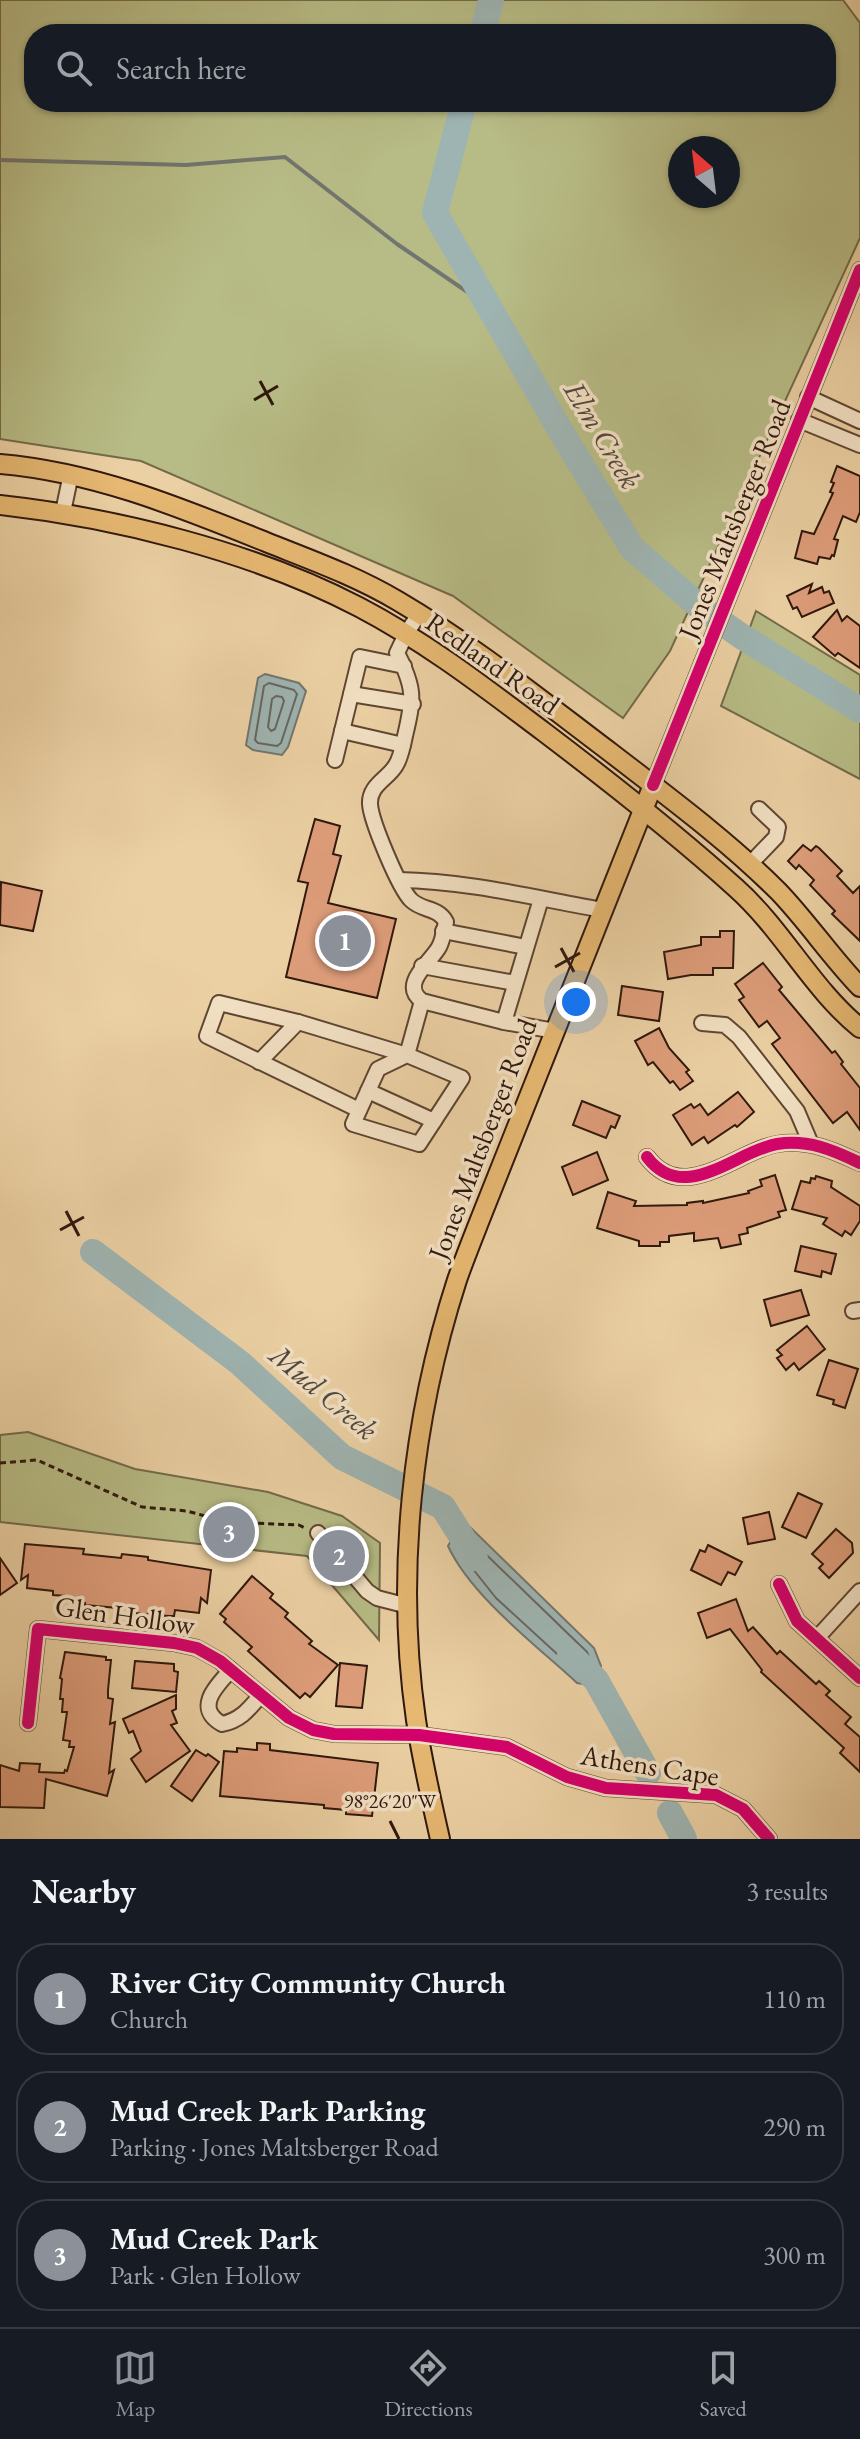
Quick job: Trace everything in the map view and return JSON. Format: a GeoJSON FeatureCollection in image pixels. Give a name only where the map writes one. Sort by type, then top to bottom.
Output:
{"type":"FeatureCollection","features":[{"type":"Feature","properties":{"kind":"main road","name":"Redland Road"},"geometry":{"type":"LineString","coordinates":[[0,464],[71,474],[125,488],[197,513],[365,583],[419,614],[498,666],[750,864],[798,913],[860,987]]}},
{"type":"Feature","properties":{"kind":"main road","name":"Redland Road"},"geometry":{"type":"LineString","coordinates":[[0,505],[63,512],[247,560],[359,607],[441,655],[644,808],[761,911],[830,999],[860,1028]]}},
{"type":"Feature","properties":{"kind":"main road","name":"Jones Maltsberger Road"},"geometry":{"type":"LineString","coordinates":[[440,1839],[416,1717],[408,1606],[409,1549],[422,1424],[434,1364],[457,1280],[653,785]]}},
{"type":"Feature","properties":{"kind":"street","name":"Jones Maltsberger Road"},"geometry":{"type":"LineString","coordinates":[[653,785],[860,270]]}},
{"type":"Feature","properties":{"kind":"street"},"geometry":{"type":"LineString","coordinates":[[808,397],[860,421]]}},
{"type":"Feature","properties":{"kind":"street"},"geometry":{"type":"LineString","coordinates":[[799,420],[860,445]]}},
{"type":"Feature","properties":{"kind":"street"},"geometry":{"type":"LineString","coordinates":[[63,512],[71,474]]}},
{"type":"Feature","properties":{"kind":"street"},"geometry":{"type":"LineString","coordinates":[[419,614],[397,653],[410,681],[413,704],[403,745],[395,768],[376,785],[370,801],[390,864],[409,898],[417,905],[442,915],[446,922],[439,948],[422,966],[413,990],[422,1001],[504,1022],[555,1031]]}},
{"type":"Feature","properties":{"kind":"street"},"geometry":{"type":"LineString","coordinates":[[335,760],[360,657],[404,666]]}},
{"type":"Feature","properties":{"kind":"street"},"geometry":{"type":"LineString","coordinates":[[351,694],[413,704]]}},
{"type":"Feature","properties":{"kind":"street"},"geometry":{"type":"LineString","coordinates":[[342,731],[403,745]]}},
{"type":"Feature","properties":{"kind":"street"},"geometry":{"type":"LineString","coordinates":[[750,864],[776,837],[778,827],[759,809]]}},
{"type":"Feature","properties":{"kind":"street"},"geometry":{"type":"LineString","coordinates":[[399,880],[478,886],[603,910]]}},
{"type":"Feature","properties":{"kind":"street"},"geometry":{"type":"LineString","coordinates":[[504,1022],[541,899]]}},
{"type":"Feature","properties":{"kind":"street"},"geometry":{"type":"LineString","coordinates":[[443,931],[526,947]]}},
{"type":"Feature","properties":{"kind":"street"},"geometry":{"type":"LineString","coordinates":[[422,966],[515,983]]}},
{"type":"Feature","properties":{"kind":"street"},"geometry":{"type":"LineString","coordinates":[[359,1110],[207,1036],[219,1003],[298,1022],[407,1055],[462,1078],[419,1144],[353,1124],[378,1069],[407,1055],[422,1001]]}},
{"type":"Feature","properties":{"kind":"street"},"geometry":{"type":"LineString","coordinates":[[259,1062],[298,1022]]}},
{"type":"Feature","properties":{"kind":"street"},"geometry":{"type":"LineString","coordinates":[[702,1023],[725,1025],[739,1037],[797,1111],[811,1144]]}},
{"type":"Feature","properties":{"kind":"street"},"geometry":{"type":"LineString","coordinates":[[368,1091],[434,1121]]}},
{"type":"Feature","properties":{"kind":"street"},"geometry":{"type":"LineString","coordinates":[[647,1157],[663,1173],[681,1176],[707,1174],[777,1144],[811,1144],[834,1150],[860,1163]]}},
{"type":"Feature","properties":{"kind":"street"},"geometry":{"type":"LineString","coordinates":[[318,1533],[367,1591],[377,1598],[408,1606]]}},
{"type":"Feature","properties":{"kind":"street"},"geometry":{"type":"LineString","coordinates":[[779,1584],[797,1621],[860,1678]]}},
{"type":"Feature","properties":{"kind":"street"},"geometry":{"type":"LineString","coordinates":[[817,1638],[860,1591]]}},
{"type":"Feature","properties":{"kind":"street","name":"Glen Hollow"},"geometry":{"type":"LineString","coordinates":[[28,1723],[38,1629],[197,1648],[231,1670],[289,1718],[313,1730],[334,1734],[419,1735]]}},
{"type":"Feature","properties":{"kind":"street"},"geometry":{"type":"LineString","coordinates":[[231,1670],[214,1688],[209,1699],[214,1719],[222,1724],[235,1721],[261,1695]]}},
{"type":"Feature","properties":{"kind":"street","name":"Athens Cape"},"geometry":{"type":"LineString","coordinates":[[419,1735],[507,1747],[567,1777],[606,1788],[716,1795],[743,1809],[769,1839]]}},
{"type":"Feature","properties":{"kind":"path"},"geometry":{"type":"LineString","coordinates":[[0,1463],[37,1460],[142,1507],[187,1511],[227,1522],[299,1525],[318,1533]]}},
{"type":"Feature","properties":{"kind":"green space"},"geometry":{"type":"Polygon","coordinates":[[[0,0],[843,0],[860,23],[860,238],[670,651],[623,718],[453,596],[141,461],[0,439],[0,0]]]}},
{"type":"Feature","properties":{"kind":"green space"},"geometry":{"type":"Polygon","coordinates":[[[756,611],[860,675],[860,779],[721,706],[756,611]]]}},
{"type":"Feature","properties":{"kind":"green space"},"geometry":{"type":"Polygon","coordinates":[[[28,1432],[135,1469],[268,1492],[342,1516],[380,1543],[379,1640],[307,1556],[0,1522],[0,1435],[28,1432]]]}},
{"type":"Feature","properties":{"kind":"water"},"geometry":{"type":"Polygon","coordinates":[[[265,674],[299,683],[306,691],[288,747],[282,755],[253,750],[246,745],[258,678],[265,674]]]}},
{"type":"Feature","properties":{"kind":"water"},"geometry":{"type":"Polygon","coordinates":[[[461,1523],[470,1527],[594,1648],[601,1666],[600,1677],[590,1685],[577,1683],[488,1602],[448,1546],[461,1523]]]}},
{"type":"Feature","properties":{"kind":"building"},"geometry":{"type":"Polygon","coordinates":[[[837,466],[860,476],[860,512],[856,522],[843,516],[834,539],[838,540],[834,556],[830,559],[819,557],[817,564],[795,558],[802,531],[814,534],[833,493],[830,492],[834,483],[831,482],[837,466]]]}},
{"type":"Feature","properties":{"kind":"building"},"geometry":{"type":"Polygon","coordinates":[[[812,584],[809,593],[822,587],[824,593],[829,591],[834,603],[802,617],[797,607],[793,609],[787,596],[812,584]]]}},
{"type":"Feature","properties":{"kind":"building"},"geometry":{"type":"Polygon","coordinates":[[[837,610],[842,621],[847,616],[860,626],[860,668],[838,653],[835,656],[813,637],[837,610]]]}},
{"type":"Feature","properties":{"kind":"building"},"geometry":{"type":"Polygon","coordinates":[[[315,819],[340,826],[333,854],[341,856],[328,903],[396,919],[377,998],[286,977],[308,883],[298,881],[315,819]]]}},
{"type":"Feature","properties":{"kind":"building"},"geometry":{"type":"Polygon","coordinates":[[[803,845],[811,851],[816,846],[819,848],[842,871],[837,876],[853,893],[860,886],[860,941],[832,914],[835,911],[810,885],[814,880],[799,865],[796,869],[788,861],[803,845]]]}},
{"type":"Feature","properties":{"kind":"building"},"geometry":{"type":"Polygon","coordinates":[[[1,882],[42,891],[33,931],[0,925],[1,882]]]}},
{"type":"Feature","properties":{"kind":"building"},"geometry":{"type":"Polygon","coordinates":[[[720,931],[734,931],[733,968],[713,968],[713,975],[668,979],[664,952],[701,945],[701,937],[720,937],[720,931]]]}},
{"type":"Feature","properties":{"kind":"building"},"geometry":{"type":"Polygon","coordinates":[[[763,963],[782,987],[779,990],[832,1053],[835,1051],[860,1088],[860,1130],[847,1112],[833,1123],[772,1044],[780,1038],[767,1021],[759,1027],[739,1000],[744,997],[735,984],[763,963]]]}},
{"type":"Feature","properties":{"kind":"building"},"geometry":{"type":"Polygon","coordinates":[[[622,986],[663,992],[659,1021],[618,1015],[622,986]]]}},
{"type":"Feature","properties":{"kind":"building"},"geometry":{"type":"Polygon","coordinates":[[[659,1028],[669,1048],[689,1070],[686,1072],[693,1081],[680,1090],[653,1062],[648,1065],[635,1041],[659,1028]]]}},
{"type":"Feature","properties":{"kind":"building"},"geometry":{"type":"Polygon","coordinates":[[[738,1092],[754,1112],[737,1127],[735,1125],[708,1143],[704,1137],[692,1145],[673,1115],[691,1104],[694,1108],[700,1104],[708,1115],[738,1092]]]}},
{"type":"Feature","properties":{"kind":"building"},"geometry":{"type":"Polygon","coordinates":[[[582,1101],[620,1116],[606,1138],[573,1125],[582,1101]]]}},
{"type":"Feature","properties":{"kind":"building"},"geometry":{"type":"Polygon","coordinates":[[[597,1152],[608,1180],[573,1195],[562,1167],[597,1152]]]}},
{"type":"Feature","properties":{"kind":"building"},"geometry":{"type":"Polygon","coordinates":[[[775,1175],[786,1210],[778,1212],[780,1217],[747,1228],[748,1233],[739,1235],[741,1244],[721,1248],[718,1238],[694,1241],[694,1233],[669,1236],[669,1242],[660,1242],[660,1246],[639,1246],[639,1241],[597,1228],[608,1192],[636,1201],[634,1206],[687,1205],[749,1193],[762,1186],[760,1180],[775,1175]]]}},
{"type":"Feature","properties":{"kind":"building"},"geometry":{"type":"Polygon","coordinates":[[[816,1176],[832,1181],[831,1187],[860,1206],[860,1221],[851,1235],[845,1231],[842,1236],[823,1224],[827,1218],[792,1209],[801,1181],[810,1183],[811,1178],[815,1179],[816,1176]]]}},
{"type":"Feature","properties":{"kind":"building"},"geometry":{"type":"Polygon","coordinates":[[[801,1246],[836,1254],[831,1274],[822,1271],[821,1277],[795,1271],[801,1246]]]}},
{"type":"Feature","properties":{"kind":"building"},"geometry":{"type":"Polygon","coordinates":[[[801,1290],[809,1315],[771,1326],[764,1300],[801,1290]]]}},
{"type":"Feature","properties":{"kind":"building"},"geometry":{"type":"Polygon","coordinates":[[[807,1326],[825,1349],[799,1370],[794,1363],[786,1370],[777,1358],[782,1355],[777,1350],[807,1326]]]}},
{"type":"Feature","properties":{"kind":"building"},"geometry":{"type":"Polygon","coordinates":[[[829,1360],[858,1369],[845,1408],[833,1404],[834,1400],[817,1395],[829,1360]]]}},
{"type":"Feature","properties":{"kind":"building"},"geometry":{"type":"Polygon","coordinates":[[[798,1493],[822,1504],[806,1538],[782,1527],[798,1493]]]}},
{"type":"Feature","properties":{"kind":"building"},"geometry":{"type":"Polygon","coordinates":[[[769,1512],[775,1539],[748,1544],[743,1518],[769,1512]]]}},
{"type":"Feature","properties":{"kind":"building"},"geometry":{"type":"Polygon","coordinates":[[[836,1529],[852,1543],[853,1553],[829,1578],[819,1568],[823,1564],[812,1554],[836,1529]]]}},
{"type":"Feature","properties":{"kind":"building"},"geometry":{"type":"Polygon","coordinates":[[[25,1544],[84,1549],[83,1554],[148,1557],[148,1560],[211,1570],[207,1603],[201,1598],[199,1613],[175,1610],[174,1616],[168,1616],[65,1601],[66,1596],[53,1595],[53,1591],[27,1588],[28,1575],[21,1580],[25,1544]]]}},
{"type":"Feature","properties":{"kind":"building"},"geometry":{"type":"Polygon","coordinates":[[[708,1545],[742,1562],[735,1575],[728,1572],[721,1585],[691,1570],[700,1550],[705,1552],[708,1545]]]}},
{"type":"Feature","properties":{"kind":"building"},"geometry":{"type":"Polygon","coordinates":[[[0,1558],[17,1583],[0,1595],[0,1558]]]}},
{"type":"Feature","properties":{"kind":"building"},"geometry":{"type":"Polygon","coordinates":[[[252,1576],[273,1594],[270,1598],[288,1613],[285,1617],[312,1641],[309,1644],[338,1665],[310,1697],[305,1693],[300,1698],[248,1651],[252,1647],[224,1622],[226,1619],[220,1614],[252,1576]]]}},
{"type":"Feature","properties":{"kind":"building"},"geometry":{"type":"Polygon","coordinates":[[[736,1599],[748,1631],[753,1627],[777,1654],[780,1651],[816,1684],[819,1681],[830,1691],[826,1695],[851,1717],[845,1724],[860,1737],[860,1772],[840,1753],[844,1748],[761,1672],[730,1629],[707,1638],[698,1613],[736,1599]]]}},
{"type":"Feature","properties":{"kind":"building"},"geometry":{"type":"Polygon","coordinates":[[[65,1652],[111,1660],[108,1698],[113,1699],[110,1724],[115,1722],[109,1773],[114,1770],[107,1796],[46,1779],[44,1808],[0,1807],[0,1765],[19,1771],[20,1763],[40,1764],[39,1772],[67,1771],[74,1747],[69,1747],[70,1741],[63,1740],[67,1712],[62,1712],[60,1678],[65,1652]]]}},
{"type":"Feature","properties":{"kind":"building"},"geometry":{"type":"Polygon","coordinates":[[[135,1661],[174,1664],[174,1671],[178,1672],[176,1692],[132,1688],[135,1661]]]}},
{"type":"Feature","properties":{"kind":"building"},"geometry":{"type":"Polygon","coordinates":[[[340,1663],[367,1666],[362,1708],[336,1706],[340,1663]]]}},
{"type":"Feature","properties":{"kind":"building"},"geometry":{"type":"Polygon","coordinates":[[[176,1695],[176,1709],[172,1711],[177,1723],[171,1725],[190,1751],[146,1782],[131,1759],[141,1751],[133,1731],[129,1733],[123,1719],[176,1695]]]}},
{"type":"Feature","properties":{"kind":"building"},"geometry":{"type":"Polygon","coordinates":[[[257,1743],[270,1744],[270,1750],[378,1763],[372,1816],[346,1814],[346,1810],[324,1808],[324,1805],[220,1796],[224,1751],[237,1752],[237,1748],[257,1750],[257,1743]]]}},
{"type":"Feature","properties":{"kind":"building"},"geometry":{"type":"Polygon","coordinates":[[[196,1750],[219,1762],[192,1801],[171,1786],[196,1750]]]}},
{"type":"Feature","properties":{"kind":"waterway","name":"Elm Creek"},"geometry":{"type":"LineString","coordinates":[[485,24],[491,0]]}},
{"type":"Feature","properties":{"kind":"waterway","name":"Elm Creek"},"geometry":{"type":"LineString","coordinates":[[461,112],[435,213],[632,548],[700,607],[860,710]]}},
{"type":"Feature","properties":{"kind":"waterway"},"geometry":{"type":"LineString","coordinates":[[0,160],[186,165],[285,157],[397,244],[488,306]]}},
{"type":"Feature","properties":{"kind":"waterway","name":"Mud Creek"},"geometry":{"type":"LineString","coordinates":[[93,1252],[240,1363],[342,1457],[443,1507],[475,1558]]}},
{"type":"Feature","properties":{"kind":"waterway","name":"Mud Creek"},"geometry":{"type":"LineString","coordinates":[[570,1655],[596,1680],[648,1773]]}},
{"type":"Feature","properties":{"kind":"waterway","name":"Mud Creek"},"geometry":{"type":"LineString","coordinates":[[670,1813],[684,1839]]}},
{"type":"Feature","properties":{"kind":"cycle path"},"geometry":{"type":"LineString","coordinates":[[653,785],[860,270]]}},
{"type":"Feature","properties":{"kind":"cycle path"},"geometry":{"type":"LineString","coordinates":[[647,1157],[662,1171],[677,1177],[710,1172],[761,1149],[788,1143],[820,1147],[860,1163]]}},
{"type":"Feature","properties":{"kind":"cycle path"},"geometry":{"type":"LineString","coordinates":[[779,1584],[797,1621],[860,1678]]}},
{"type":"Feature","properties":{"kind":"cycle path"},"geometry":{"type":"LineString","coordinates":[[28,1723],[38,1629],[174,1643],[197,1648],[220,1661],[289,1718],[313,1730],[334,1734],[419,1735],[507,1747],[567,1777],[606,1788],[716,1795],[743,1809],[769,1839]]}},
{"type":"Feature","properties":{"kind":"place","name":"River City Community Church"},"geometry":{"type":"Point","coordinates":[345,941]}},
{"type":"Feature","properties":{"kind":"place","name":"Mud Creek Park"},"geometry":{"type":"Point","coordinates":[229,1532]}},
{"type":"Feature","properties":{"kind":"place","name":"Mud Creek Park Parking"},"geometry":{"type":"Point","coordinates":[339,1556]}}]}
